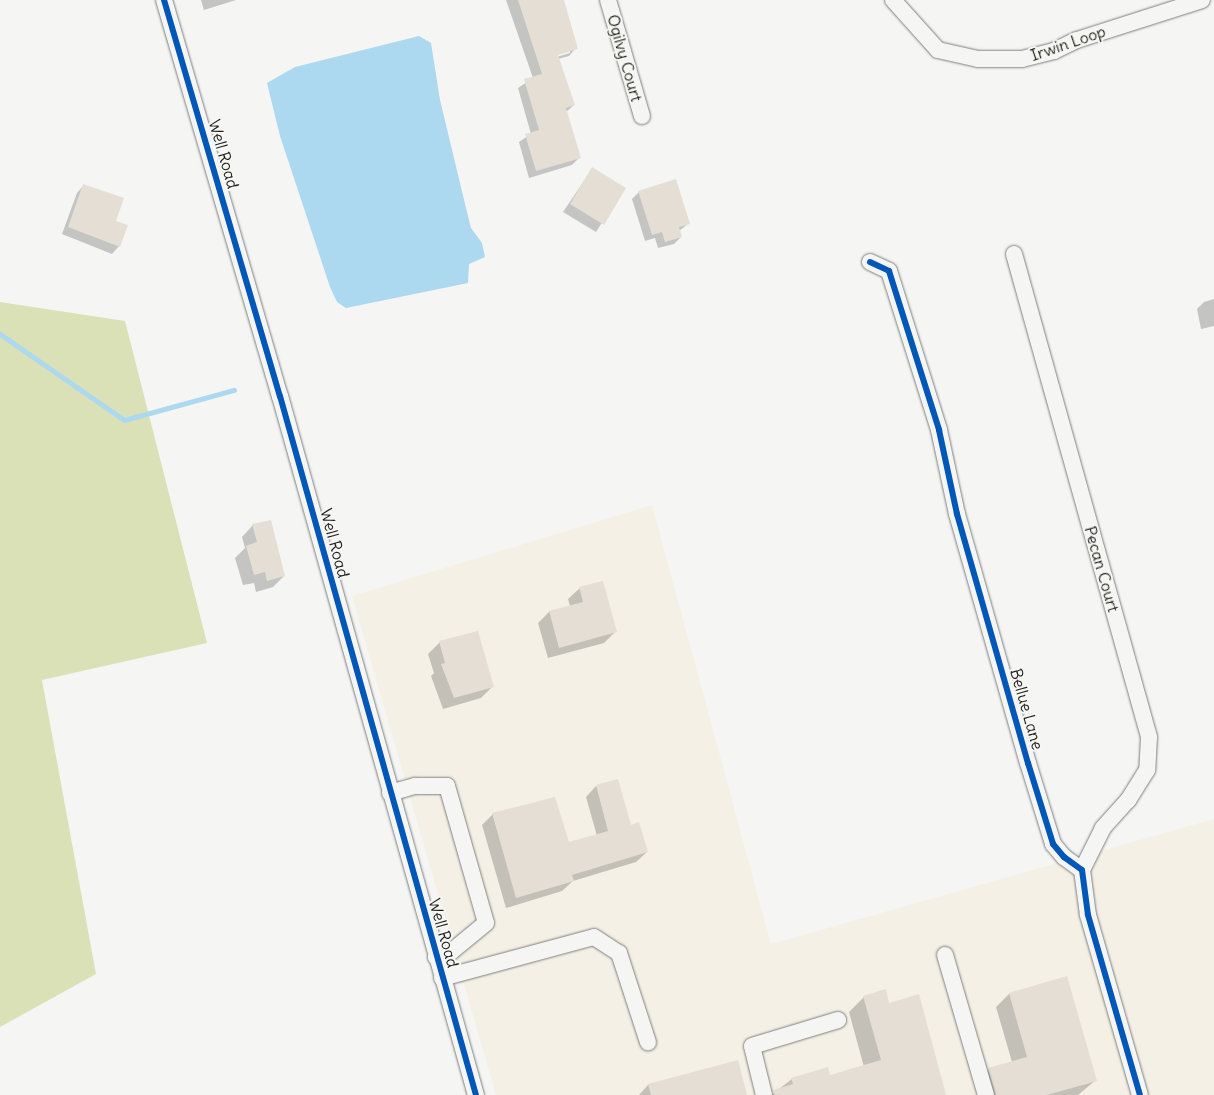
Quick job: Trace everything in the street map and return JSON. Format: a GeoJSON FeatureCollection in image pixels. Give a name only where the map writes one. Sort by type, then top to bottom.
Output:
{"type":"FeatureCollection","features":[{"type":"Feature","properties":{"kind":"street","name":"Well Road"},"geometry":{"type":"LineString","coordinates":[[164,0],[280,396],[476,1095]]}},
{"type":"Feature","properties":{"kind":"street","name":"Ogilvy Court"},"geometry":{"type":"LineString","coordinates":[[608,0],[642,116]]}},
{"type":"Feature","properties":{"kind":"street","name":"Irwin Loop"},"geometry":{"type":"LineString","coordinates":[[893,0],[938,50],[978,59],[1022,59],[1202,0]]}},
{"type":"Feature","properties":{"kind":"street","name":"Pecan Court"},"geometry":{"type":"LineString","coordinates":[[1014,254],[1149,737],[1147,770],[1128,800],[1102,828],[1082,870]]}},
{"type":"Feature","properties":{"kind":"street","name":"Bellue Lane"},"geometry":{"type":"LineString","coordinates":[[870,262],[889,271],[939,430],[960,523],[1053,844],[1064,857],[1082,870]]}},
{"type":"Feature","properties":{"kind":"street"},"geometry":{"type":"LineString","coordinates":[[390,793],[414,786],[447,786],[486,923],[451,952],[436,957]]}},
{"type":"Feature","properties":{"kind":"street"},"geometry":{"type":"LineString","coordinates":[[1082,870],[1088,915],[1140,1095]]}},
{"type":"Feature","properties":{"kind":"street"},"geometry":{"type":"LineString","coordinates":[[442,978],[594,938],[619,953],[648,1042]]}},
{"type":"Feature","properties":{"kind":"street"},"geometry":{"type":"LineString","coordinates":[[944,955],[986,1095]]}},
{"type":"Feature","properties":{"kind":"street"},"geometry":{"type":"LineString","coordinates":[[764,1095],[752,1046],[838,1020]]}},
{"type":"Feature","properties":{"kind":"shaded area"},"geometry":{"type":"Polygon","coordinates":[[[652,505],[771,944],[1214,819],[1214,1095],[496,1095],[352,596],[652,505]]]}},
{"type":"Feature","properties":{"kind":"green space"},"geometry":{"type":"Polygon","coordinates":[[[0,302],[125,321],[207,643],[42,680],[96,974],[0,1027],[0,302]]]}},
{"type":"Feature","properties":{"kind":"water"},"geometry":{"type":"Polygon","coordinates":[[[419,36],[431,43],[440,100],[471,228],[482,243],[485,257],[469,264],[468,283],[346,308],[337,302],[330,287],[280,136],[267,83],[295,67],[419,36]]]}},
{"type":"Feature","properties":{"kind":"building"},"geometry":{"type":"Polygon","coordinates":[[[518,0],[564,0],[578,49],[558,55],[575,105],[566,108],[581,158],[536,171],[525,134],[539,130],[524,79],[542,74],[518,0]]]}},
{"type":"Feature","properties":{"kind":"building"},"geometry":{"type":"Polygon","coordinates":[[[592,167],[626,188],[604,225],[570,204],[592,167]]]}},
{"type":"Feature","properties":{"kind":"building"},"geometry":{"type":"Polygon","coordinates":[[[676,179],[690,224],[679,227],[682,237],[665,242],[662,232],[652,235],[638,191],[676,179]]]}},
{"type":"Feature","properties":{"kind":"building"},"geometry":{"type":"Polygon","coordinates":[[[83,184],[124,198],[116,221],[128,225],[120,247],[68,227],[83,184]]]}},
{"type":"Feature","properties":{"kind":"building"},"geometry":{"type":"Polygon","coordinates":[[[271,520],[285,576],[267,581],[265,572],[254,575],[246,546],[257,542],[252,524],[271,520]]]}},
{"type":"Feature","properties":{"kind":"building"},"geometry":{"type":"Polygon","coordinates":[[[603,581],[617,632],[559,648],[549,611],[583,602],[579,587],[603,581]]]}},
{"type":"Feature","properties":{"kind":"building"},"geometry":{"type":"Polygon","coordinates":[[[478,631],[494,687],[454,698],[441,664],[445,663],[439,641],[478,631]]]}},
{"type":"Feature","properties":{"kind":"building"},"geometry":{"type":"Polygon","coordinates":[[[618,779],[631,825],[639,822],[648,852],[572,875],[574,881],[516,898],[492,813],[555,797],[569,842],[608,831],[596,785],[618,779]]]}},
{"type":"Feature","properties":{"kind":"building"},"geometry":{"type":"Polygon","coordinates":[[[1067,976],[1097,1081],[1047,1095],[996,1095],[988,1068],[1027,1057],[1009,993],[1067,976]]]}},
{"type":"Feature","properties":{"kind":"building"},"geometry":{"type":"Polygon","coordinates":[[[886,989],[889,1003],[919,994],[946,1095],[774,1095],[773,1090],[793,1084],[791,1078],[828,1067],[830,1075],[881,1060],[863,996],[886,989]]]}},
{"type":"Feature","properties":{"kind":"building"},"geometry":{"type":"Polygon","coordinates":[[[738,1060],[747,1095],[651,1095],[648,1084],[738,1060]]]}},
{"type":"Feature","properties":{"kind":"waterway"},"geometry":{"type":"LineString","coordinates":[[0,334],[124,420],[234,390]]}},
{"type":"Feature","properties":{"kind":"cycle path"},"geometry":{"type":"LineString","coordinates":[[164,0],[280,396],[476,1095]]}},
{"type":"Feature","properties":{"kind":"cycle path"},"geometry":{"type":"LineString","coordinates":[[870,262],[889,271],[939,430],[957,514],[1028,763],[1053,844],[1064,857],[1082,870],[1088,915],[1140,1095]]}}]}
